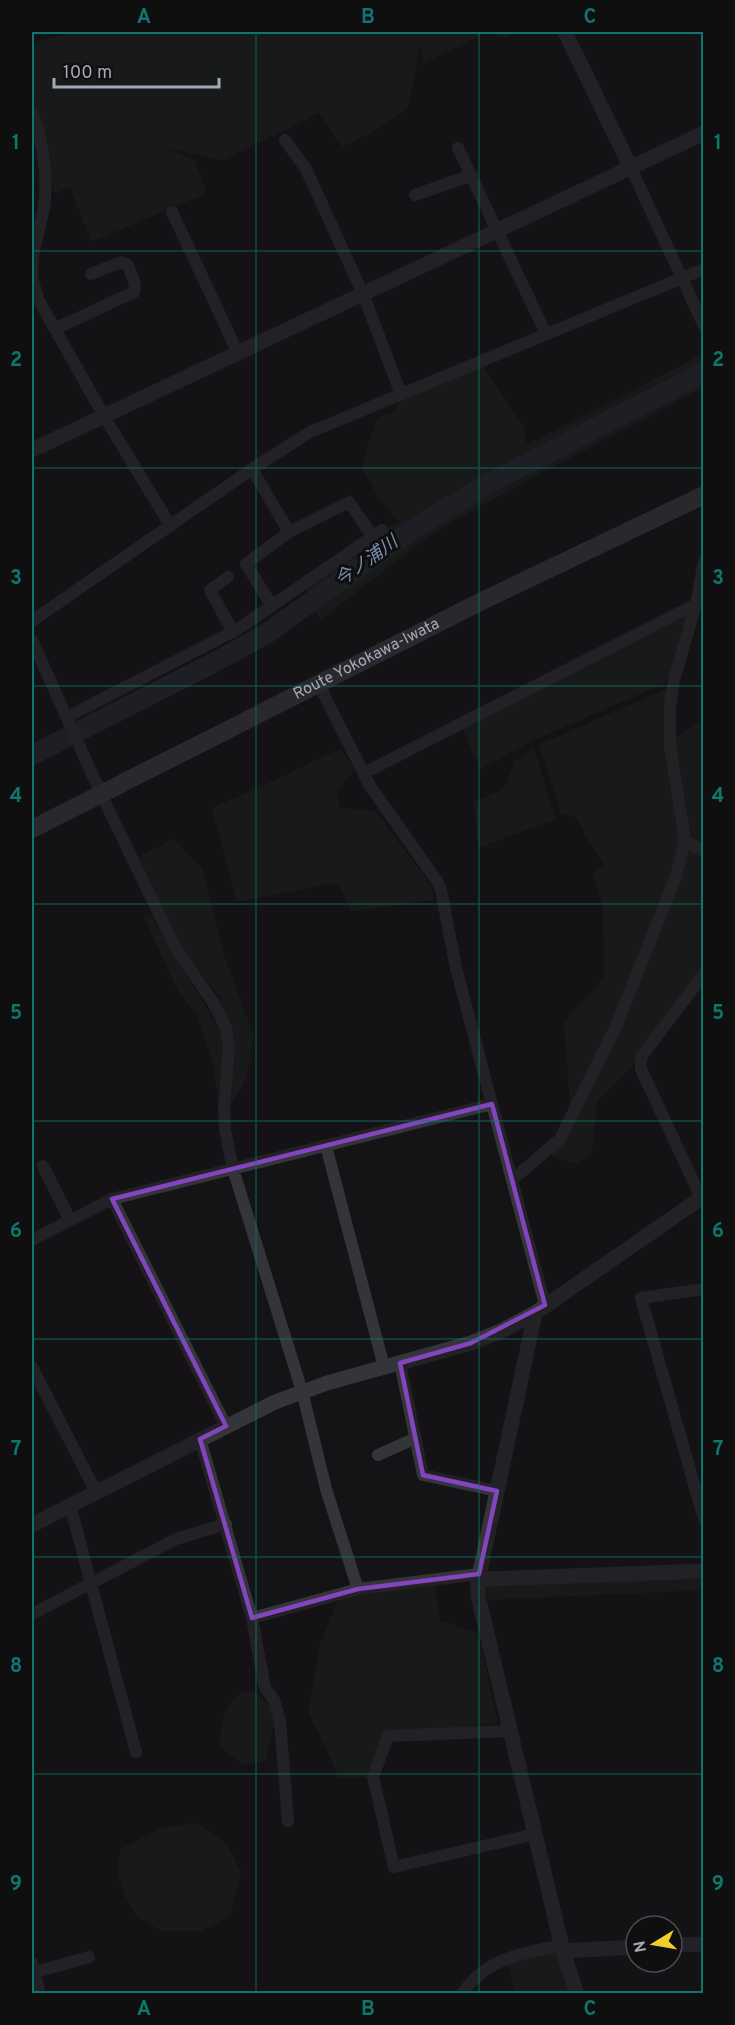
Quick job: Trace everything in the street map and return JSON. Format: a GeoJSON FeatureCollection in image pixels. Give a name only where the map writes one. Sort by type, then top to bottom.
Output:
{"type":"FeatureCollection","features":[{"type":"Feature","properties":{"kind":"main road","name":"Route Yokokawa-Iwata"},"geometry":{"type":"LineString","coordinates":[[32,829],[482,601],[704,495]]}},
{"type":"Feature","properties":{"kind":"street"},"geometry":{"type":"LineString","coordinates":[[567,32],[704,326]]}},
{"type":"Feature","properties":{"kind":"street"},"geometry":{"type":"LineString","coordinates":[[32,112],[40,139],[45,172],[45,199],[34,254],[33,280],[38,299],[104,416],[170,525]]}},
{"type":"Feature","properties":{"kind":"street"},"geometry":{"type":"LineString","coordinates":[[32,450],[704,133]]}},
{"type":"Feature","properties":{"kind":"street"},"geometry":{"type":"LineString","coordinates":[[285,140],[306,170],[363,294],[401,394]]}},
{"type":"Feature","properties":{"kind":"street"},"geometry":{"type":"LineString","coordinates":[[458,148],[546,334]]}},
{"type":"Feature","properties":{"kind":"street"},"geometry":{"type":"LineString","coordinates":[[415,195],[472,175]]}},
{"type":"Feature","properties":{"kind":"street"},"geometry":{"type":"LineString","coordinates":[[172,212],[238,353]]}},
{"type":"Feature","properties":{"kind":"street"},"geometry":{"type":"LineString","coordinates":[[55,329],[134,292],[135,285],[128,265],[121,262],[91,274]]}},
{"type":"Feature","properties":{"kind":"street"},"geometry":{"type":"LineString","coordinates":[[32,621],[252,469],[310,432],[704,269]]}},
{"type":"Feature","properties":{"kind":"street"},"geometry":{"type":"LineString","coordinates":[[252,469],[289,532]]}},
{"type":"Feature","properties":{"kind":"street"},"geometry":{"type":"LineString","coordinates":[[67,718],[233,632],[272,606],[378,533],[349,502],[289,532],[246,564],[272,606]]}},
{"type":"Feature","properties":{"kind":"street"},"geometry":{"type":"LineString","coordinates":[[512,1180],[560,1139],[617,1024],[675,879],[686,841],[670,745],[670,706],[674,680],[696,604],[704,561]]}},
{"type":"Feature","properties":{"kind":"street"},"geometry":{"type":"LineString","coordinates":[[228,577],[210,590],[233,632]]}},
{"type":"Feature","properties":{"kind":"street"},"geometry":{"type":"LineString","coordinates":[[364,773],[696,604]]}},
{"type":"Feature","properties":{"kind":"street"},"geometry":{"type":"LineString","coordinates":[[32,640],[101,794],[175,947],[213,1002],[225,1028],[229,1047],[224,1105],[225,1130],[233,1169],[302,1391],[326,1490],[357,1589]]}},
{"type":"Feature","properties":{"kind":"street"},"geometry":{"type":"LineString","coordinates":[[319,685],[370,786],[441,890],[456,968],[512,1180],[540,1309],[478,1577],[478,1596],[562,1948],[577,1994]]}},
{"type":"Feature","properties":{"kind":"street"},"geometry":{"type":"LineString","coordinates":[[686,841],[704,852]]}},
{"type":"Feature","properties":{"kind":"street"},"geometry":{"type":"LineString","coordinates":[[32,1525],[275,1402],[302,1391],[471,1343],[501,1331],[540,1309],[702,1197],[641,1069],[641,1057],[704,974]]}},
{"type":"Feature","properties":{"kind":"street"},"geometry":{"type":"LineString","coordinates":[[32,1240],[112,1199],[492,1104]]}},
{"type":"Feature","properties":{"kind":"street"},"geometry":{"type":"LineString","coordinates":[[326,1146],[384,1367]]}},
{"type":"Feature","properties":{"kind":"street"},"geometry":{"type":"LineString","coordinates":[[43,1166],[70,1220]]}},
{"type":"Feature","properties":{"kind":"street"},"geometry":{"type":"LineString","coordinates":[[112,1199],[226,1426]]}},
{"type":"Feature","properties":{"kind":"street"},"geometry":{"type":"LineString","coordinates":[[704,1289],[641,1298],[704,1519]]}},
{"type":"Feature","properties":{"kind":"street"},"geometry":{"type":"LineString","coordinates":[[400,1363],[423,1475],[497,1491]]}},
{"type":"Feature","properties":{"kind":"street"},"geometry":{"type":"LineString","coordinates":[[32,1367],[96,1492]]}},
{"type":"Feature","properties":{"kind":"street"},"geometry":{"type":"LineString","coordinates":[[378,1455],[416,1438]]}},
{"type":"Feature","properties":{"kind":"street"},"geometry":{"type":"LineString","coordinates":[[200,1439],[252,1618],[265,1688],[274,1701],[280,1721],[288,1821]]}},
{"type":"Feature","properties":{"kind":"street"},"geometry":{"type":"LineString","coordinates":[[70,1505],[135,1752]]}},
{"type":"Feature","properties":{"kind":"street"},"geometry":{"type":"LineString","coordinates":[[32,1614],[176,1539],[226,1524]]}},
{"type":"Feature","properties":{"kind":"street"},"geometry":{"type":"LineString","coordinates":[[252,1618],[357,1589],[478,1577],[488,1579],[704,1571]]}},
{"type":"Feature","properties":{"kind":"street"},"geometry":{"type":"LineString","coordinates":[[510,1731],[388,1736],[373,1778],[394,1867],[535,1834]]}},
{"type":"Feature","properties":{"kind":"street"},"geometry":{"type":"LineString","coordinates":[[684,1945],[704,1944]]}},
{"type":"Feature","properties":{"kind":"street"},"geometry":{"type":"LineString","coordinates":[[461,1994],[481,1973],[518,1954],[562,1948],[624,1947]]}},
{"type":"Feature","properties":{"kind":"street"},"geometry":{"type":"LineString","coordinates":[[40,1994],[32,1969],[89,1958]]}},
{"type":"Feature","properties":{"kind":"highlighted area"},"geometry":{"type":"Polygon","coordinates":[[[492,1104],[545,1305],[471,1343],[400,1363],[423,1475],[497,1491],[479,1574],[358,1589],[252,1618],[200,1439],[226,1426],[112,1199],[492,1104]]]}},
{"type":"Feature","properties":{"kind":"shaded area"},"geometry":{"type":"Polygon","coordinates":[[[72,32],[488,32],[424,63],[419,43],[415,76],[407,108],[343,147],[319,113],[223,160],[164,147],[194,160],[207,193],[91,242],[70,187],[55,193],[32,119],[32,44],[72,32]]]}},
{"type":"Feature","properties":{"kind":"shaded area"},"geometry":{"type":"Polygon","coordinates":[[[488,32],[514,32],[504,38],[488,32]]]}},
{"type":"Feature","properties":{"kind":"shaded area"},"geometry":{"type":"Polygon","coordinates":[[[703,353],[703,388],[500,495],[430,535],[320,620],[304,584],[401,520],[398,521],[379,498],[362,469],[368,443],[378,417],[395,412],[401,394],[473,365],[484,367],[524,426],[526,443],[506,455],[703,353]]]}},
{"type":"Feature","properties":{"kind":"shaded area"},"geometry":{"type":"Polygon","coordinates":[[[696,604],[667,682],[536,739],[480,769],[461,724],[696,604]]]}},
{"type":"Feature","properties":{"kind":"shaded area"},"geometry":{"type":"Polygon","coordinates":[[[673,686],[671,741],[703,719],[703,973],[641,1057],[597,1101],[592,1152],[576,1164],[551,1156],[571,1117],[564,1021],[604,979],[603,905],[593,874],[604,865],[575,817],[561,813],[539,745],[673,686]]]}},
{"type":"Feature","properties":{"kind":"shaded area"},"geometry":{"type":"Polygon","coordinates":[[[534,748],[555,819],[478,848],[474,802],[504,789],[516,760],[534,748]]]}},
{"type":"Feature","properties":{"kind":"shaded area"},"geometry":{"type":"Polygon","coordinates":[[[340,749],[355,770],[337,790],[340,808],[375,811],[431,885],[434,900],[351,911],[338,882],[237,902],[212,808],[340,749]]]}},
{"type":"Feature","properties":{"kind":"shaded area"},"geometry":{"type":"Polygon","coordinates":[[[173,838],[202,868],[226,962],[253,1034],[247,1076],[230,1108],[229,1074],[233,1042],[219,996],[179,943],[138,858],[173,838]]]}},
{"type":"Feature","properties":{"kind":"shaded area"},"geometry":{"type":"Polygon","coordinates":[[[150,915],[224,1037],[222,1081],[217,1093],[213,1061],[197,1014],[179,993],[144,917],[150,915]]]}},
{"type":"Feature","properties":{"kind":"shaded area"},"geometry":{"type":"Polygon","coordinates":[[[703,1576],[703,1590],[488,1600],[487,1579],[703,1576]]]}},
{"type":"Feature","properties":{"kind":"shaded area"},"geometry":{"type":"Polygon","coordinates":[[[435,1585],[440,1620],[478,1633],[498,1722],[423,1735],[388,1736],[373,1777],[339,1778],[308,1712],[320,1645],[341,1593],[435,1585]]]}},
{"type":"Feature","properties":{"kind":"shaded area"},"geometry":{"type":"Polygon","coordinates":[[[252,1690],[277,1710],[266,1760],[244,1765],[219,1746],[223,1717],[237,1695],[252,1690]]]}},
{"type":"Feature","properties":{"kind":"shaded area"},"geometry":{"type":"Polygon","coordinates":[[[198,1823],[227,1845],[241,1872],[230,1917],[200,1931],[161,1931],[136,1915],[125,1896],[117,1874],[121,1849],[161,1828],[198,1823]]]}},
{"type":"Feature","properties":{"kind":"shaded area"},"geometry":{"type":"Polygon","coordinates":[[[558,1950],[571,1993],[515,1993],[508,1963],[558,1950]]]}},
{"type":"Feature","properties":{"kind":"waterway","name":"今ノ浦川"},"geometry":{"type":"LineString","coordinates":[[32,755],[266,634],[413,529],[482,487],[704,372]]}}]}
